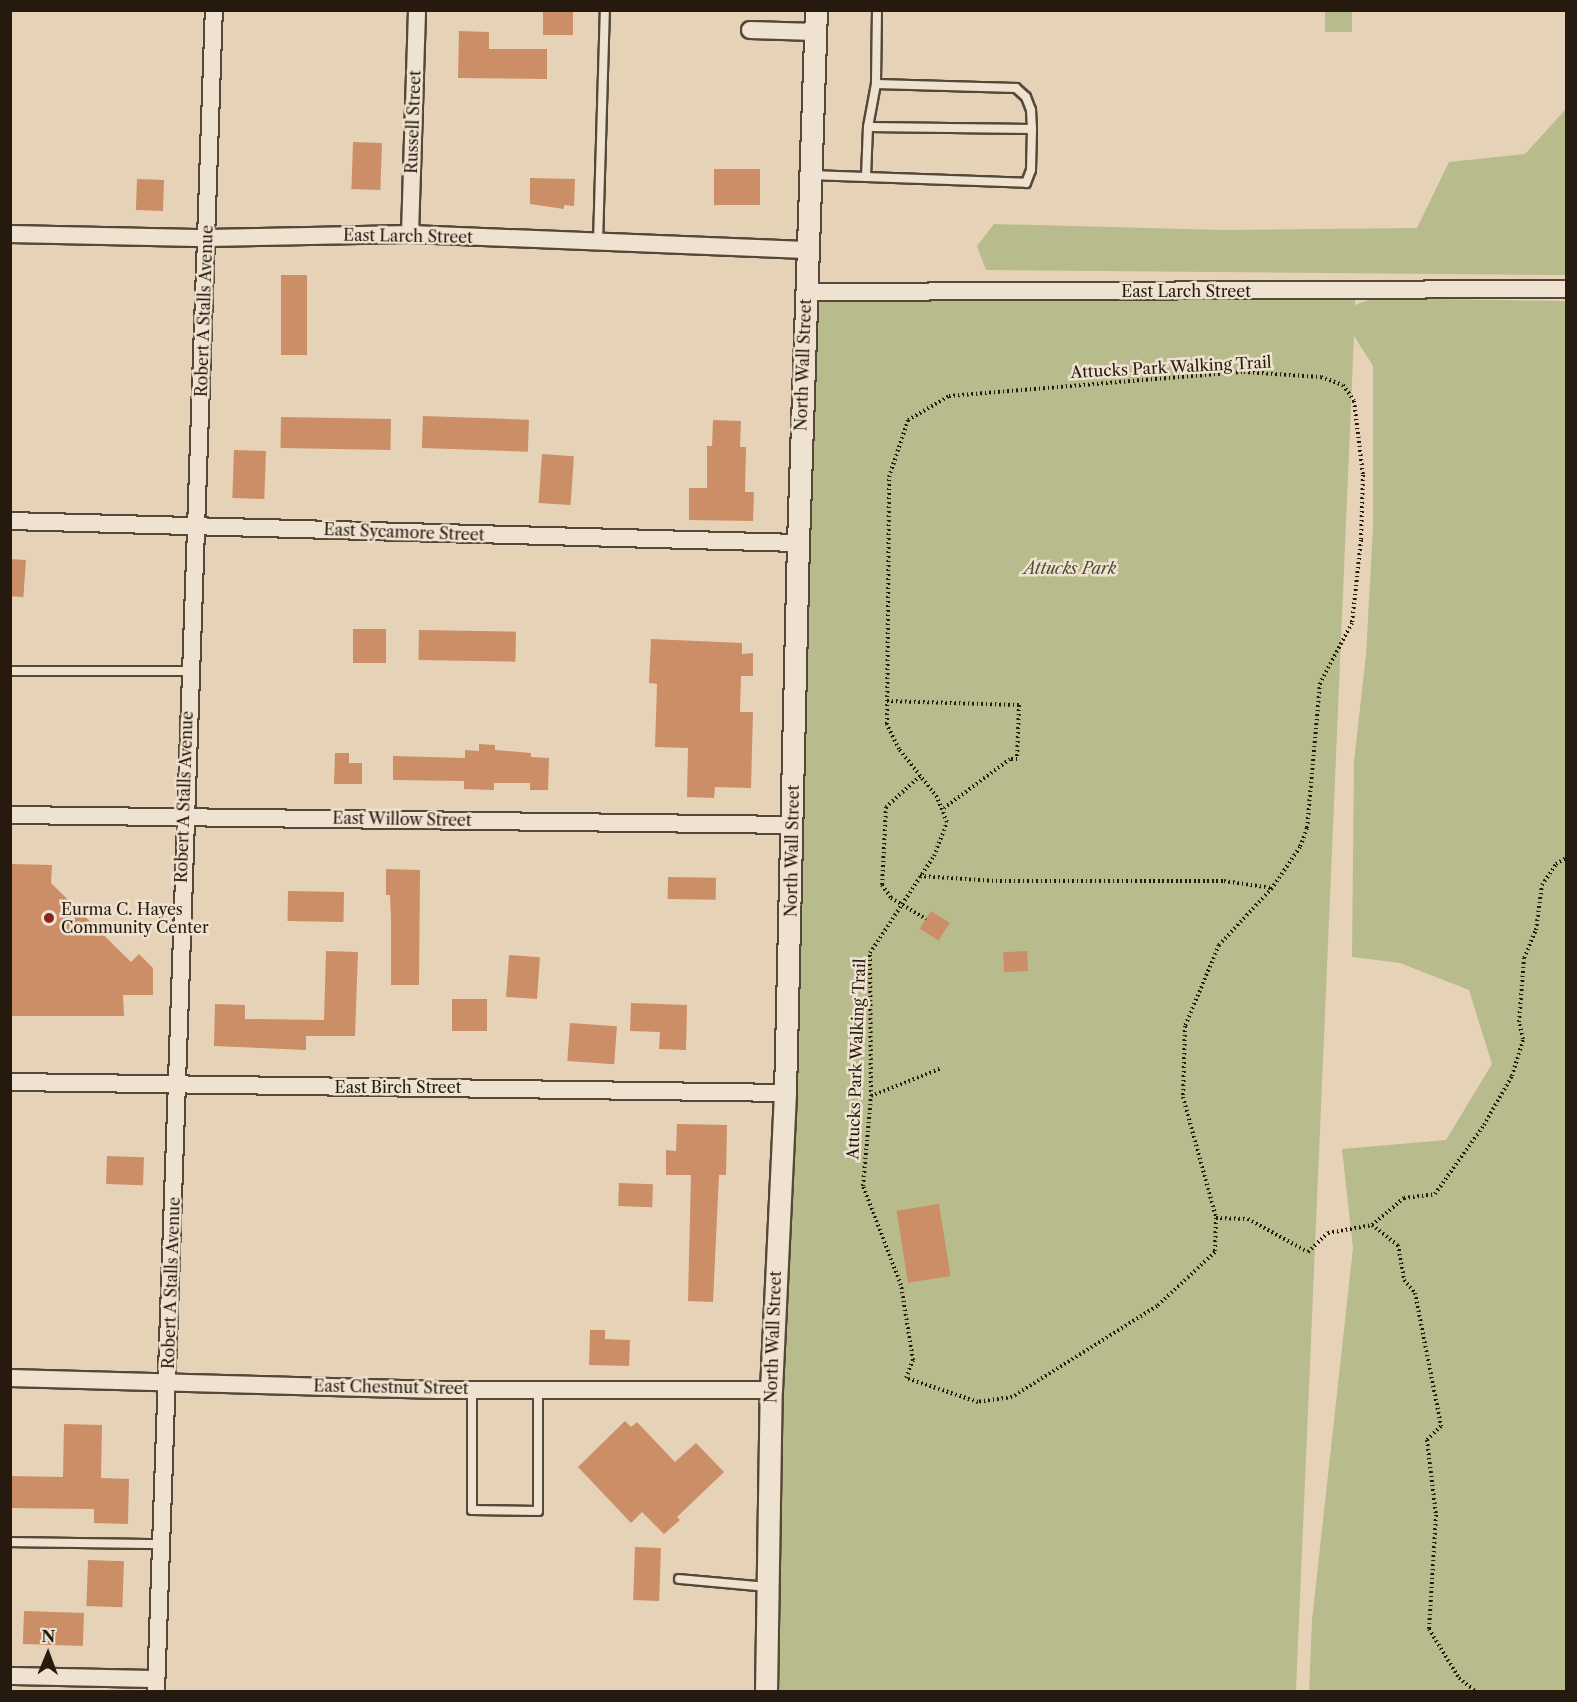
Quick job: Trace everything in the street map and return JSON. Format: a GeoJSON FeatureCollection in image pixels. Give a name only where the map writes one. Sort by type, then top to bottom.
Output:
{"type":"FeatureCollection","features":[{"type":"Feature","properties":{"kind":"street","name":"Robert A Stalls Avenue"},"geometry":{"type":"LineString","coordinates":[[156,1685],[169,1381],[183,816],[208,238],[214,10]]}},
{"type":"Feature","properties":{"kind":"street","name":"Russell Street"},"geometry":{"type":"LineString","coordinates":[[410,234],[417,10]]}},
{"type":"Feature","properties":{"kind":"street","name":"North Wall Street"},"geometry":{"type":"LineString","coordinates":[[766,1692],[771,1390],[785,1093],[806,250],[816,10]]}},
{"type":"Feature","properties":{"kind":"street"},"geometry":{"type":"LineString","coordinates":[[750,30],[815,32]]}},
{"type":"Feature","properties":{"kind":"street","name":"East Larch Street"},"geometry":{"type":"LineString","coordinates":[[10,234],[208,238],[410,234],[806,250]]}},
{"type":"Feature","properties":{"kind":"street","name":"East Larch Street"},"geometry":{"type":"LineString","coordinates":[[805,292],[1566,289]]}},
{"type":"Feature","properties":{"kind":"street","name":"East Sycamore Street"},"geometry":{"type":"LineString","coordinates":[[10,521],[798,543]]}},
{"type":"Feature","properties":{"kind":"street","name":"East Willow Street"},"geometry":{"type":"LineString","coordinates":[[10,815],[793,825]]}},
{"type":"Feature","properties":{"kind":"street","name":"East Birch Street"},"geometry":{"type":"LineString","coordinates":[[10,1082],[785,1093]]}},
{"type":"Feature","properties":{"kind":"street","name":"East Chestnut Street"},"geometry":{"type":"LineString","coordinates":[[10,1378],[472,1389],[771,1390]]}},
{"type":"Feature","properties":{"kind":"street"},"geometry":{"type":"LineString","coordinates":[[10,1676],[156,1685]]}},
{"type":"Feature","properties":{"kind":"lane"},"geometry":{"type":"LineString","coordinates":[[598,242],[605,10]]}},
{"type":"Feature","properties":{"kind":"lane"},"geometry":{"type":"LineString","coordinates":[[866,177],[868,127],[876,84],[877,10]]}},
{"type":"Feature","properties":{"kind":"lane"},"geometry":{"type":"LineString","coordinates":[[810,175],[1026,183],[1031,170],[1031,110],[1026,97],[1016,88],[876,84]]}},
{"type":"Feature","properties":{"kind":"lane"},"geometry":{"type":"LineString","coordinates":[[868,127],[1032,129]]}},
{"type":"Feature","properties":{"kind":"lane"},"geometry":{"type":"LineString","coordinates":[[10,671],[189,671]]}},
{"type":"Feature","properties":{"kind":"lane"},"geometry":{"type":"LineString","coordinates":[[472,1389],[472,1510],[538,1511],[538,1390]]}},
{"type":"Feature","properties":{"kind":"lane"},"geometry":{"type":"LineString","coordinates":[[10,1542],[162,1544]]}},
{"type":"Feature","properties":{"kind":"lane"},"geometry":{"type":"LineString","coordinates":[[679,1579],[768,1587]]}},
{"type":"Feature","properties":{"kind":"path","name":"Attucks Park Walking Trail"},"geometry":{"type":"LineString","coordinates":[[1244,372],[1305,374],[1343,385],[1354,401],[1360,435],[1363,475],[1358,596],[1348,632],[1320,683],[1307,828],[1300,847],[1272,888],[1219,945],[1185,1026],[1183,1097],[1216,1218],[1215,1252],[1157,1306],[1012,1397],[978,1402],[906,1378],[913,1360],[901,1284],[863,1186],[871,1095],[870,953],[899,903],[945,834],[944,808],[899,749],[887,724],[887,701],[889,477],[908,420],[949,396],[1244,372]]}},
{"type":"Feature","properties":{"kind":"path"},"geometry":{"type":"LineString","coordinates":[[887,701],[1019,705],[1017,759],[1010,759],[944,808]]}},
{"type":"Feature","properties":{"kind":"path"},"geometry":{"type":"LineString","coordinates":[[920,776],[890,800],[883,817],[882,885],[899,903],[926,919]]}},
{"type":"Feature","properties":{"kind":"path"},"geometry":{"type":"LineString","coordinates":[[1216,1218],[1248,1219],[1282,1235],[1308,1252],[1328,1233],[1341,1228],[1372,1225],[1404,1198],[1435,1194],[1484,1125],[1512,1076],[1523,1039],[1519,1022],[1524,958],[1536,930],[1542,885],[1556,864],[1566,858]]}},
{"type":"Feature","properties":{"kind":"path"},"geometry":{"type":"LineString","coordinates":[[919,876],[996,881],[1224,881],[1272,888]]}},
{"type":"Feature","properties":{"kind":"path"},"geometry":{"type":"LineString","coordinates":[[871,1095],[942,1068]]}},
{"type":"Feature","properties":{"kind":"path"},"geometry":{"type":"LineString","coordinates":[[1372,1225],[1398,1245],[1404,1280],[1415,1293],[1441,1426],[1427,1440],[1436,1515],[1430,1629],[1459,1678],[1476,1692]]}},
{"type":"Feature","properties":{"kind":"green space"},"geometry":{"type":"Polygon","coordinates":[[[1325,11],[1352,11],[1352,32],[1325,32],[1325,11]]]}},
{"type":"Feature","properties":{"kind":"green space"},"geometry":{"type":"Polygon","coordinates":[[[1566,109],[1566,275],[986,270],[977,246],[994,224],[1223,230],[1417,228],[1449,162],[1525,154],[1566,109]]]}},
{"type":"Feature","properties":{"kind":"green space","name":"Attucks Park"},"geometry":{"type":"Polygon","coordinates":[[[1355,290],[1355,305],[1374,298],[1566,301],[1566,1691],[1309,1691],[1312,1620],[1353,1248],[1342,1149],[1446,1140],[1492,1064],[1469,990],[1400,963],[1352,957],[1354,761],[1366,655],[1373,527],[1373,366],[1354,336],[1296,1691],[761,1692],[805,292],[1355,290]]]}},
{"type":"Feature","properties":{"kind":"building"},"geometry":{"type":"Polygon","coordinates":[[[543,10],[573,10],[573,35],[543,35],[543,10]]]}},
{"type":"Feature","properties":{"kind":"building"},"geometry":{"type":"Polygon","coordinates":[[[459,31],[489,32],[489,49],[547,49],[547,79],[458,78],[459,31]]]}},
{"type":"Feature","properties":{"kind":"building"},"geometry":{"type":"Polygon","coordinates":[[[353,142],[382,143],[380,190],[351,189],[353,142]]]}},
{"type":"Feature","properties":{"kind":"building"},"geometry":{"type":"Polygon","coordinates":[[[714,169],[760,169],[760,205],[714,205],[714,169]]]}},
{"type":"Feature","properties":{"kind":"building"},"geometry":{"type":"Polygon","coordinates":[[[530,178],[575,179],[574,206],[564,205],[564,209],[530,204],[530,178]]]}},
{"type":"Feature","properties":{"kind":"building"},"geometry":{"type":"Polygon","coordinates":[[[137,179],[164,180],[163,211],[136,210],[137,179]]]}},
{"type":"Feature","properties":{"kind":"building"},"geometry":{"type":"Polygon","coordinates":[[[281,275],[307,275],[307,355],[281,355],[281,275]]]}},
{"type":"Feature","properties":{"kind":"building"},"geometry":{"type":"Polygon","coordinates":[[[423,416],[529,420],[528,452],[422,448],[423,416]]]}},
{"type":"Feature","properties":{"kind":"building"},"geometry":{"type":"Polygon","coordinates":[[[281,417],[391,419],[390,450],[280,448],[281,417]]]}},
{"type":"Feature","properties":{"kind":"building"},"geometry":{"type":"Polygon","coordinates":[[[713,420],[741,421],[740,447],[746,447],[745,492],[754,492],[753,521],[689,520],[689,488],[707,488],[707,446],[712,446],[713,420]]]}},
{"type":"Feature","properties":{"kind":"building"},"geometry":{"type":"Polygon","coordinates":[[[234,450],[266,451],[264,499],[232,498],[234,450]]]}},
{"type":"Feature","properties":{"kind":"building"},"geometry":{"type":"Polygon","coordinates":[[[542,454],[574,456],[571,505],[539,503],[542,454]]]}},
{"type":"Feature","properties":{"kind":"building"},"geometry":{"type":"Polygon","coordinates":[[[10,559],[26,560],[23,597],[10,596],[10,559]]]}},
{"type":"Feature","properties":{"kind":"building"},"geometry":{"type":"Polygon","coordinates":[[[353,629],[386,629],[386,663],[353,663],[353,629]]]}},
{"type":"Feature","properties":{"kind":"building"},"geometry":{"type":"Polygon","coordinates":[[[419,630],[516,632],[515,662],[418,660],[419,630]]]}},
{"type":"Feature","properties":{"kind":"building"},"geometry":{"type":"Polygon","coordinates":[[[651,639],[742,643],[742,654],[753,653],[753,676],[741,676],[740,712],[753,712],[751,788],[715,787],[714,798],[687,797],[688,748],[655,747],[657,684],[649,683],[651,639]]]}},
{"type":"Feature","properties":{"kind":"building"},"geometry":{"type":"Polygon","coordinates":[[[479,744],[495,745],[495,750],[531,753],[531,757],[549,758],[548,790],[530,790],[530,783],[494,783],[494,790],[464,789],[464,781],[393,780],[393,756],[465,758],[465,750],[479,751],[479,744]]]}},
{"type":"Feature","properties":{"kind":"building"},"geometry":{"type":"Polygon","coordinates":[[[335,753],[349,753],[349,763],[362,763],[362,784],[334,784],[335,753]]]}},
{"type":"Feature","properties":{"kind":"building","name":"Eurma C. Hayes Community Center"},"geometry":{"type":"Polygon","coordinates":[[[10,864],[52,865],[51,883],[131,962],[139,954],[153,968],[153,995],[123,995],[124,1016],[10,1016],[10,864]]]}},
{"type":"Feature","properties":{"kind":"building"},"geometry":{"type":"Polygon","coordinates":[[[386,869],[420,870],[419,985],[391,985],[391,918],[390,895],[386,895],[386,869]]]}},
{"type":"Feature","properties":{"kind":"building"},"geometry":{"type":"Polygon","coordinates":[[[668,877],[716,878],[716,900],[668,899],[668,877]]]}},
{"type":"Feature","properties":{"kind":"building"},"geometry":{"type":"Polygon","coordinates":[[[288,891],[344,892],[343,922],[287,921],[288,891]]]}},
{"type":"Feature","properties":{"kind":"building"},"geometry":{"type":"Polygon","coordinates":[[[931,911],[950,923],[939,940],[920,929],[931,911]]]}},
{"type":"Feature","properties":{"kind":"building"},"geometry":{"type":"Polygon","coordinates":[[[326,951],[358,952],[355,1036],[306,1036],[306,1050],[214,1046],[215,1004],[245,1005],[245,1019],[324,1020],[326,951]]]}},
{"type":"Feature","properties":{"kind":"building"},"geometry":{"type":"Polygon","coordinates":[[[1027,951],[1028,971],[1004,972],[1003,952],[1027,951]]]}},
{"type":"Feature","properties":{"kind":"building"},"geometry":{"type":"Polygon","coordinates":[[[509,955],[540,957],[537,999],[506,997],[509,955]]]}},
{"type":"Feature","properties":{"kind":"building"},"geometry":{"type":"Polygon","coordinates":[[[452,999],[487,999],[487,1031],[452,1031],[452,999]]]}},
{"type":"Feature","properties":{"kind":"building"},"geometry":{"type":"Polygon","coordinates":[[[631,1003],[687,1005],[686,1050],[659,1049],[660,1032],[630,1031],[631,1003]]]}},
{"type":"Feature","properties":{"kind":"building"},"geometry":{"type":"Polygon","coordinates":[[[570,1023],[617,1026],[614,1064],[567,1061],[570,1023]]]}},
{"type":"Feature","properties":{"kind":"building"},"geometry":{"type":"Polygon","coordinates":[[[677,1124],[727,1125],[726,1175],[719,1175],[713,1302],[688,1301],[691,1175],[666,1175],[666,1150],[676,1151],[677,1124]]]}},
{"type":"Feature","properties":{"kind":"building"},"geometry":{"type":"Polygon","coordinates":[[[107,1156],[144,1157],[143,1185],[106,1184],[107,1156]]]}},
{"type":"Feature","properties":{"kind":"building"},"geometry":{"type":"Polygon","coordinates":[[[619,1183],[653,1184],[652,1207],[618,1206],[619,1183]]]}},
{"type":"Feature","properties":{"kind":"building"},"geometry":{"type":"Polygon","coordinates":[[[939,1204],[950,1276],[908,1283],[897,1211],[939,1204]]]}},
{"type":"Feature","properties":{"kind":"building"},"geometry":{"type":"Polygon","coordinates":[[[590,1330],[605,1330],[605,1339],[630,1340],[629,1366],[589,1365],[590,1330]]]}},
{"type":"Feature","properties":{"kind":"building"},"geometry":{"type":"Polygon","coordinates":[[[625,1421],[631,1427],[637,1422],[675,1462],[696,1443],[724,1472],[677,1517],[680,1520],[664,1534],[642,1512],[631,1523],[578,1467],[625,1421]]]}},
{"type":"Feature","properties":{"kind":"building"},"geometry":{"type":"Polygon","coordinates":[[[64,1424],[102,1425],[101,1478],[129,1479],[128,1524],[94,1523],[94,1509],[10,1508],[10,1476],[63,1477],[64,1424]]]}},
{"type":"Feature","properties":{"kind":"building"},"geometry":{"type":"Polygon","coordinates":[[[635,1547],[661,1548],[659,1601],[633,1600],[635,1547]]]}},
{"type":"Feature","properties":{"kind":"building"},"geometry":{"type":"Polygon","coordinates":[[[88,1560],[124,1561],[122,1607],[86,1606],[88,1560]]]}},
{"type":"Feature","properties":{"kind":"building"},"geometry":{"type":"Polygon","coordinates":[[[24,1611],[84,1613],[83,1646],[23,1644],[24,1611]]]}},
{"type":"Feature","properties":{"kind":"place","name":"Eurma C. Hayes Community Center"},"geometry":{"type":"Point","coordinates":[49,918]}}]}
